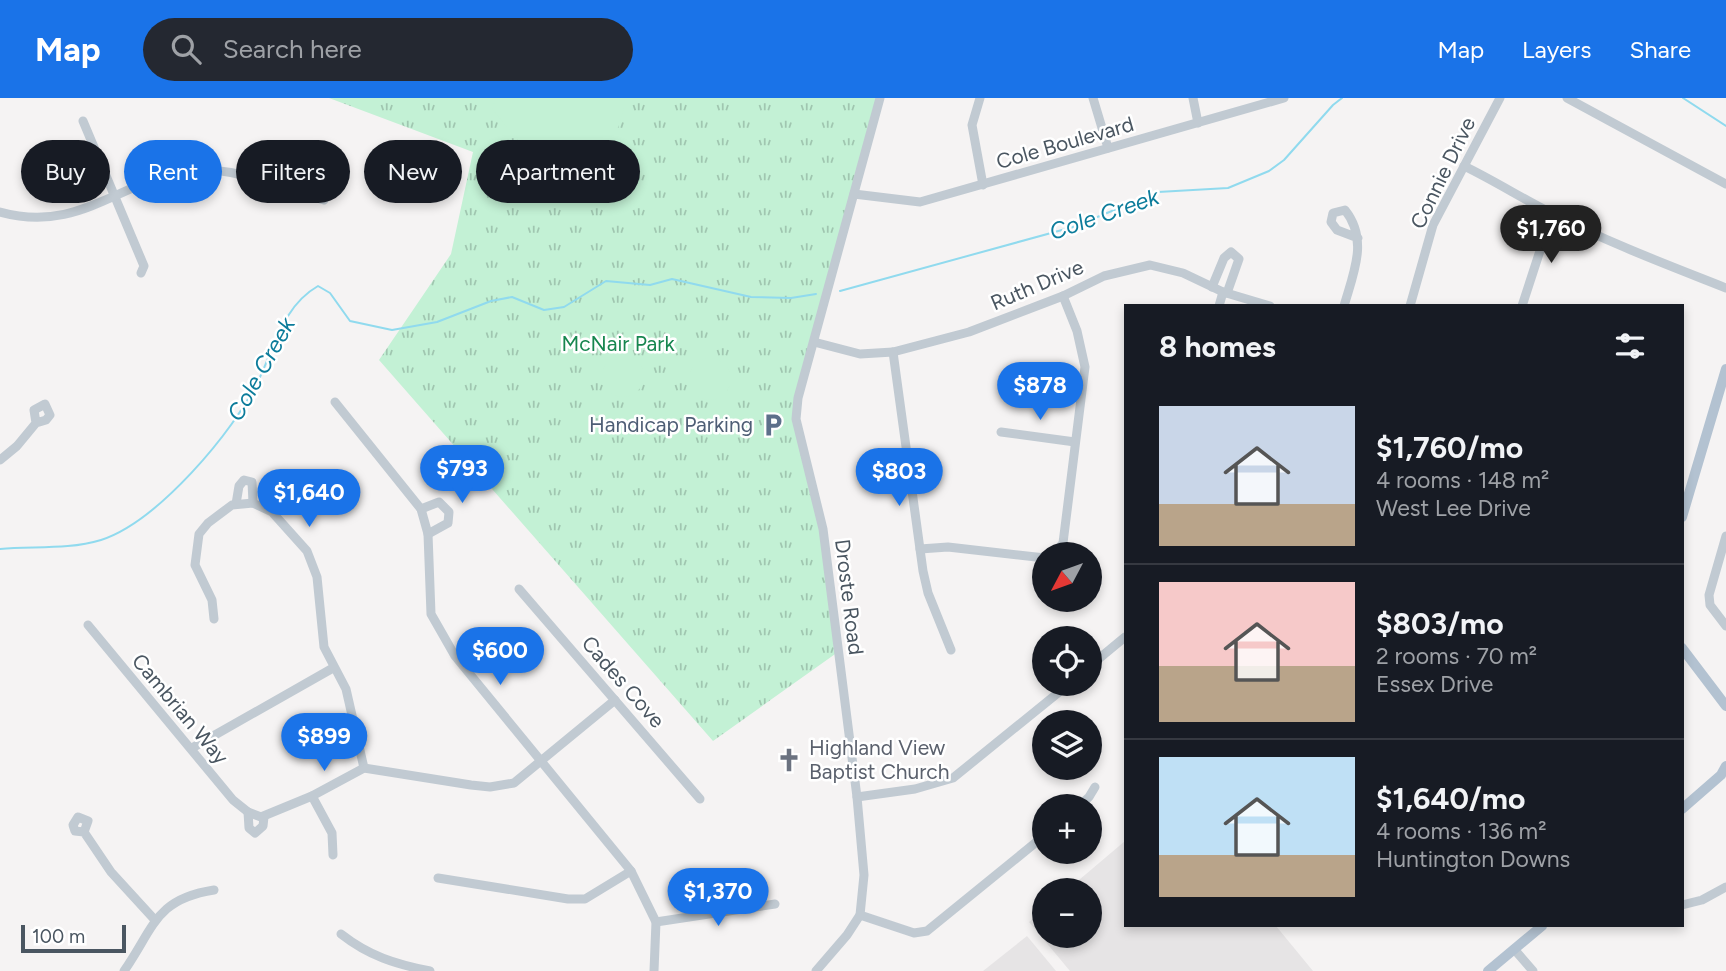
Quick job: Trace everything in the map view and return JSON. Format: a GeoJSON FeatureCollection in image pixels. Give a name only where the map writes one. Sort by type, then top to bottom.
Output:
{"type":"FeatureCollection","features":[{"type":"Feature","properties":{"kind":"main road"},"geometry":{"type":"LineString","coordinates":[[1684,510],[1726,369]]}},
{"type":"Feature","properties":{"kind":"main road"},"geometry":{"type":"LineString","coordinates":[[1684,651],[1726,706]]}},
{"type":"Feature","properties":{"kind":"main road"},"geometry":{"type":"LineString","coordinates":[[1684,806],[1721,775],[1726,766]]}},
{"type":"Feature","properties":{"kind":"main road"},"geometry":{"type":"LineString","coordinates":[[1488,971],[1541,927]]}},
{"type":"Feature","properties":{"kind":"street","name":"Droste Road"},"geometry":{"type":"LineString","coordinates":[[816,971],[847,935],[860,915],[865,891],[858,797],[822,528],[796,419],[798,398],[880,98]]}},
{"type":"Feature","properties":{"kind":"street"},"geometry":{"type":"LineString","coordinates":[[980,98],[972,125],[983,185]]}},
{"type":"Feature","properties":{"kind":"street"},"geometry":{"type":"LineString","coordinates":[[1093,98],[1108,148]]}},
{"type":"Feature","properties":{"kind":"street"},"geometry":{"type":"LineString","coordinates":[[1193,98],[1198,123]]}},
{"type":"Feature","properties":{"kind":"street","name":"Cole Boulevard"},"geometry":{"type":"LineString","coordinates":[[854,194],[914,203],[1284,98]]}},
{"type":"Feature","properties":{"kind":"street","name":"Connie Drive"},"geometry":{"type":"LineString","coordinates":[[1411,304],[1433,225],[1500,98]]}},
{"type":"Feature","properties":{"kind":"street"},"geometry":{"type":"LineString","coordinates":[[1567,98],[1726,184]]}},
{"type":"Feature","properties":{"kind":"street"},"geometry":{"type":"LineString","coordinates":[[83,121],[144,266],[141,273]]}},
{"type":"Feature","properties":{"kind":"street"},"geometry":{"type":"LineString","coordinates":[[1464,166],[1509,188],[1552,214],[1640,255],[1726,288]]}},
{"type":"Feature","properties":{"kind":"street"},"geometry":{"type":"LineString","coordinates":[[0,212],[49,218],[83,211],[162,177],[216,169],[236,175]]}},
{"type":"Feature","properties":{"kind":"street"},"geometry":{"type":"LineString","coordinates":[[1523,304],[1552,214]]}},
{"type":"Feature","properties":{"kind":"street"},"geometry":{"type":"LineString","coordinates":[[1345,304],[1360,250],[1358,238]]}},
{"type":"Feature","properties":{"kind":"street"},"geometry":{"type":"LineString","coordinates":[[1212,287],[1224,258],[1231,252],[1239,259],[1220,304]]}},
{"type":"Feature","properties":{"kind":"street","name":"Ruth Drive"},"geometry":{"type":"LineString","coordinates":[[814,342],[860,354],[893,352],[969,332],[1063,296],[1104,276],[1150,265],[1182,273],[1225,293],[1263,304]]}},
{"type":"Feature","properties":{"kind":"street"},"geometry":{"type":"LineString","coordinates":[[1061,542],[1085,367],[1077,331],[1063,296]]}},
{"type":"Feature","properties":{"kind":"street"},"geometry":{"type":"LineString","coordinates":[[893,352],[919,549],[928,593],[951,650]]}},
{"type":"Feature","properties":{"kind":"street"},"geometry":{"type":"LineString","coordinates":[[335,402],[421,509],[428,534],[431,614],[455,656],[631,872],[656,922],[654,971]]}},
{"type":"Feature","properties":{"kind":"street"},"geometry":{"type":"LineString","coordinates":[[0,460],[18,446],[36,423]]}},
{"type":"Feature","properties":{"kind":"street"},"geometry":{"type":"LineString","coordinates":[[1001,432],[1075,442]]}},
{"type":"Feature","properties":{"kind":"street"},"geometry":{"type":"LineString","coordinates":[[236,504],[239,486],[244,480],[252,482],[253,503]]}},
{"type":"Feature","properties":{"kind":"street"},"geometry":{"type":"LineString","coordinates":[[421,509],[439,502],[449,512],[448,523],[428,534]]}},
{"type":"Feature","properties":{"kind":"street"},"geometry":{"type":"LineString","coordinates":[[214,619],[212,600],[195,565],[199,534],[208,523],[236,504],[253,503],[272,512],[307,551],[317,577],[324,647],[346,690],[353,711],[364,768],[490,787],[513,783],[615,700]]}},
{"type":"Feature","properties":{"kind":"street"},"geometry":{"type":"LineString","coordinates":[[1726,536],[1709,595],[1710,605],[1726,626]]}},
{"type":"Feature","properties":{"kind":"street"},"geometry":{"type":"LineString","coordinates":[[919,549],[948,547],[1032,557]]}},
{"type":"Feature","properties":{"kind":"street","name":"Cades Cove"},"geometry":{"type":"LineString","coordinates":[[519,589],[700,799]]}},
{"type":"Feature","properties":{"kind":"street","name":"Cambrian Way"},"geometry":{"type":"LineString","coordinates":[[88,625],[233,800],[248,812],[264,817],[313,796],[364,768]]}},
{"type":"Feature","properties":{"kind":"street"},"geometry":{"type":"LineString","coordinates":[[1102,656],[1124,638]]}},
{"type":"Feature","properties":{"kind":"street"},"geometry":{"type":"LineString","coordinates":[[192,748],[333,668]]}},
{"type":"Feature","properties":{"kind":"street"},"geometry":{"type":"LineString","coordinates":[[858,797],[915,789],[953,778],[1054,696]]}},
{"type":"Feature","properties":{"kind":"street"},"geometry":{"type":"LineString","coordinates":[[1091,794],[1095,787]]}},
{"type":"Feature","properties":{"kind":"street"},"geometry":{"type":"LineString","coordinates":[[313,796],[332,833],[333,855]]}},
{"type":"Feature","properties":{"kind":"street","name":"Cambrian Way"},"geometry":{"type":"LineString","coordinates":[[248,812],[248,828],[255,832],[263,826],[264,817]]}},
{"type":"Feature","properties":{"kind":"street"},"geometry":{"type":"LineString","coordinates":[[84,832],[111,872],[154,919]]}},
{"type":"Feature","properties":{"kind":"street"},"geometry":{"type":"LineString","coordinates":[[860,915],[914,933],[927,931],[1032,846]]}},
{"type":"Feature","properties":{"kind":"street"},"geometry":{"type":"LineString","coordinates":[[438,878],[568,900],[585,899],[631,872]]}},
{"type":"Feature","properties":{"kind":"street"},"geometry":{"type":"LineString","coordinates":[[1684,904],[1702,900],[1726,887]]}},
{"type":"Feature","properties":{"kind":"street"},"geometry":{"type":"LineString","coordinates":[[124,971],[154,919],[190,894],[214,890]]}},
{"type":"Feature","properties":{"kind":"street"},"geometry":{"type":"LineString","coordinates":[[656,922],[775,904]]}},
{"type":"Feature","properties":{"kind":"street"},"geometry":{"type":"LineString","coordinates":[[341,934],[362,951],[401,968],[430,971]]}},
{"type":"Feature","properties":{"kind":"street"},"geometry":{"type":"LineString","coordinates":[[1514,949],[1533,971]]}},
{"type":"Feature","properties":{"kind":"shaded area"},"geometry":{"type":"Polygon","coordinates":[[[1124,842],[1124,927],[1277,927],[1313,971],[1070,971],[1051,948],[1102,948],[1102,878],[1081,878],[1098,864],[1102,864],[1102,860],[1124,842]]]}},
{"type":"Feature","properties":{"kind":"shaded area"},"geometry":{"type":"Polygon","coordinates":[[[1027,936],[1032,942],[1032,948],[1037,948],[1056,971],[983,971],[1027,936]]]}},
{"type":"Feature","properties":{"kind":"green space","name":"McNair Park"},"geometry":{"type":"Polygon","coordinates":[[[329,98],[877,98],[796,419],[823,529],[838,652],[713,741],[379,360],[451,254],[473,152],[462,148],[462,140],[441,140],[329,98]]]}},
{"type":"Feature","properties":{"kind":"green space"},"geometry":{"type":"Polygon","coordinates":[[[496,98],[625,98],[621,119],[608,140],[522,140],[512,133],[492,109],[496,98]]]}},
{"type":"Feature","properties":{"kind":"green space"},"geometry":{"type":"Polygon","coordinates":[[[623,355],[638,361],[644,376],[638,391],[623,397],[608,391],[602,376],[608,361],[623,355]]]}},
{"type":"Feature","properties":{"kind":"green space"},"geometry":{"type":"Polygon","coordinates":[[[710,358],[725,364],[731,379],[725,394],[710,400],[695,394],[689,379],[695,364],[710,358]]]}},
{"type":"Feature","properties":{"kind":"waterway","name":"Cole Creek"},"geometry":{"type":"LineString","coordinates":[[840,291],[1073,227],[1158,192],[1228,188],[1269,171],[1284,160],[1342,98]]}},
{"type":"Feature","properties":{"kind":"waterway"},"geometry":{"type":"LineString","coordinates":[[1683,98],[1726,126]]}},
{"type":"Feature","properties":{"kind":"waterway","name":"Cole Creek"},"geometry":{"type":"LineString","coordinates":[[0,549],[89,543],[123,530],[146,515],[192,473],[232,424],[259,379],[288,316],[296,304],[318,286],[330,293],[350,321],[392,330],[437,322],[491,301],[512,297],[544,310],[564,307],[606,281],[650,285],[672,279],[751,297],[791,298],[816,294]]}},
{"type":"Feature","properties":{"kind":"place","name":"Handicap Parking"},"geometry":{"type":"Point","coordinates":[773,425]}},
{"type":"Feature","properties":{"kind":"place","name":"Highland View Baptist Church"},"geometry":{"type":"Point","coordinates":[789,760]}}]}
